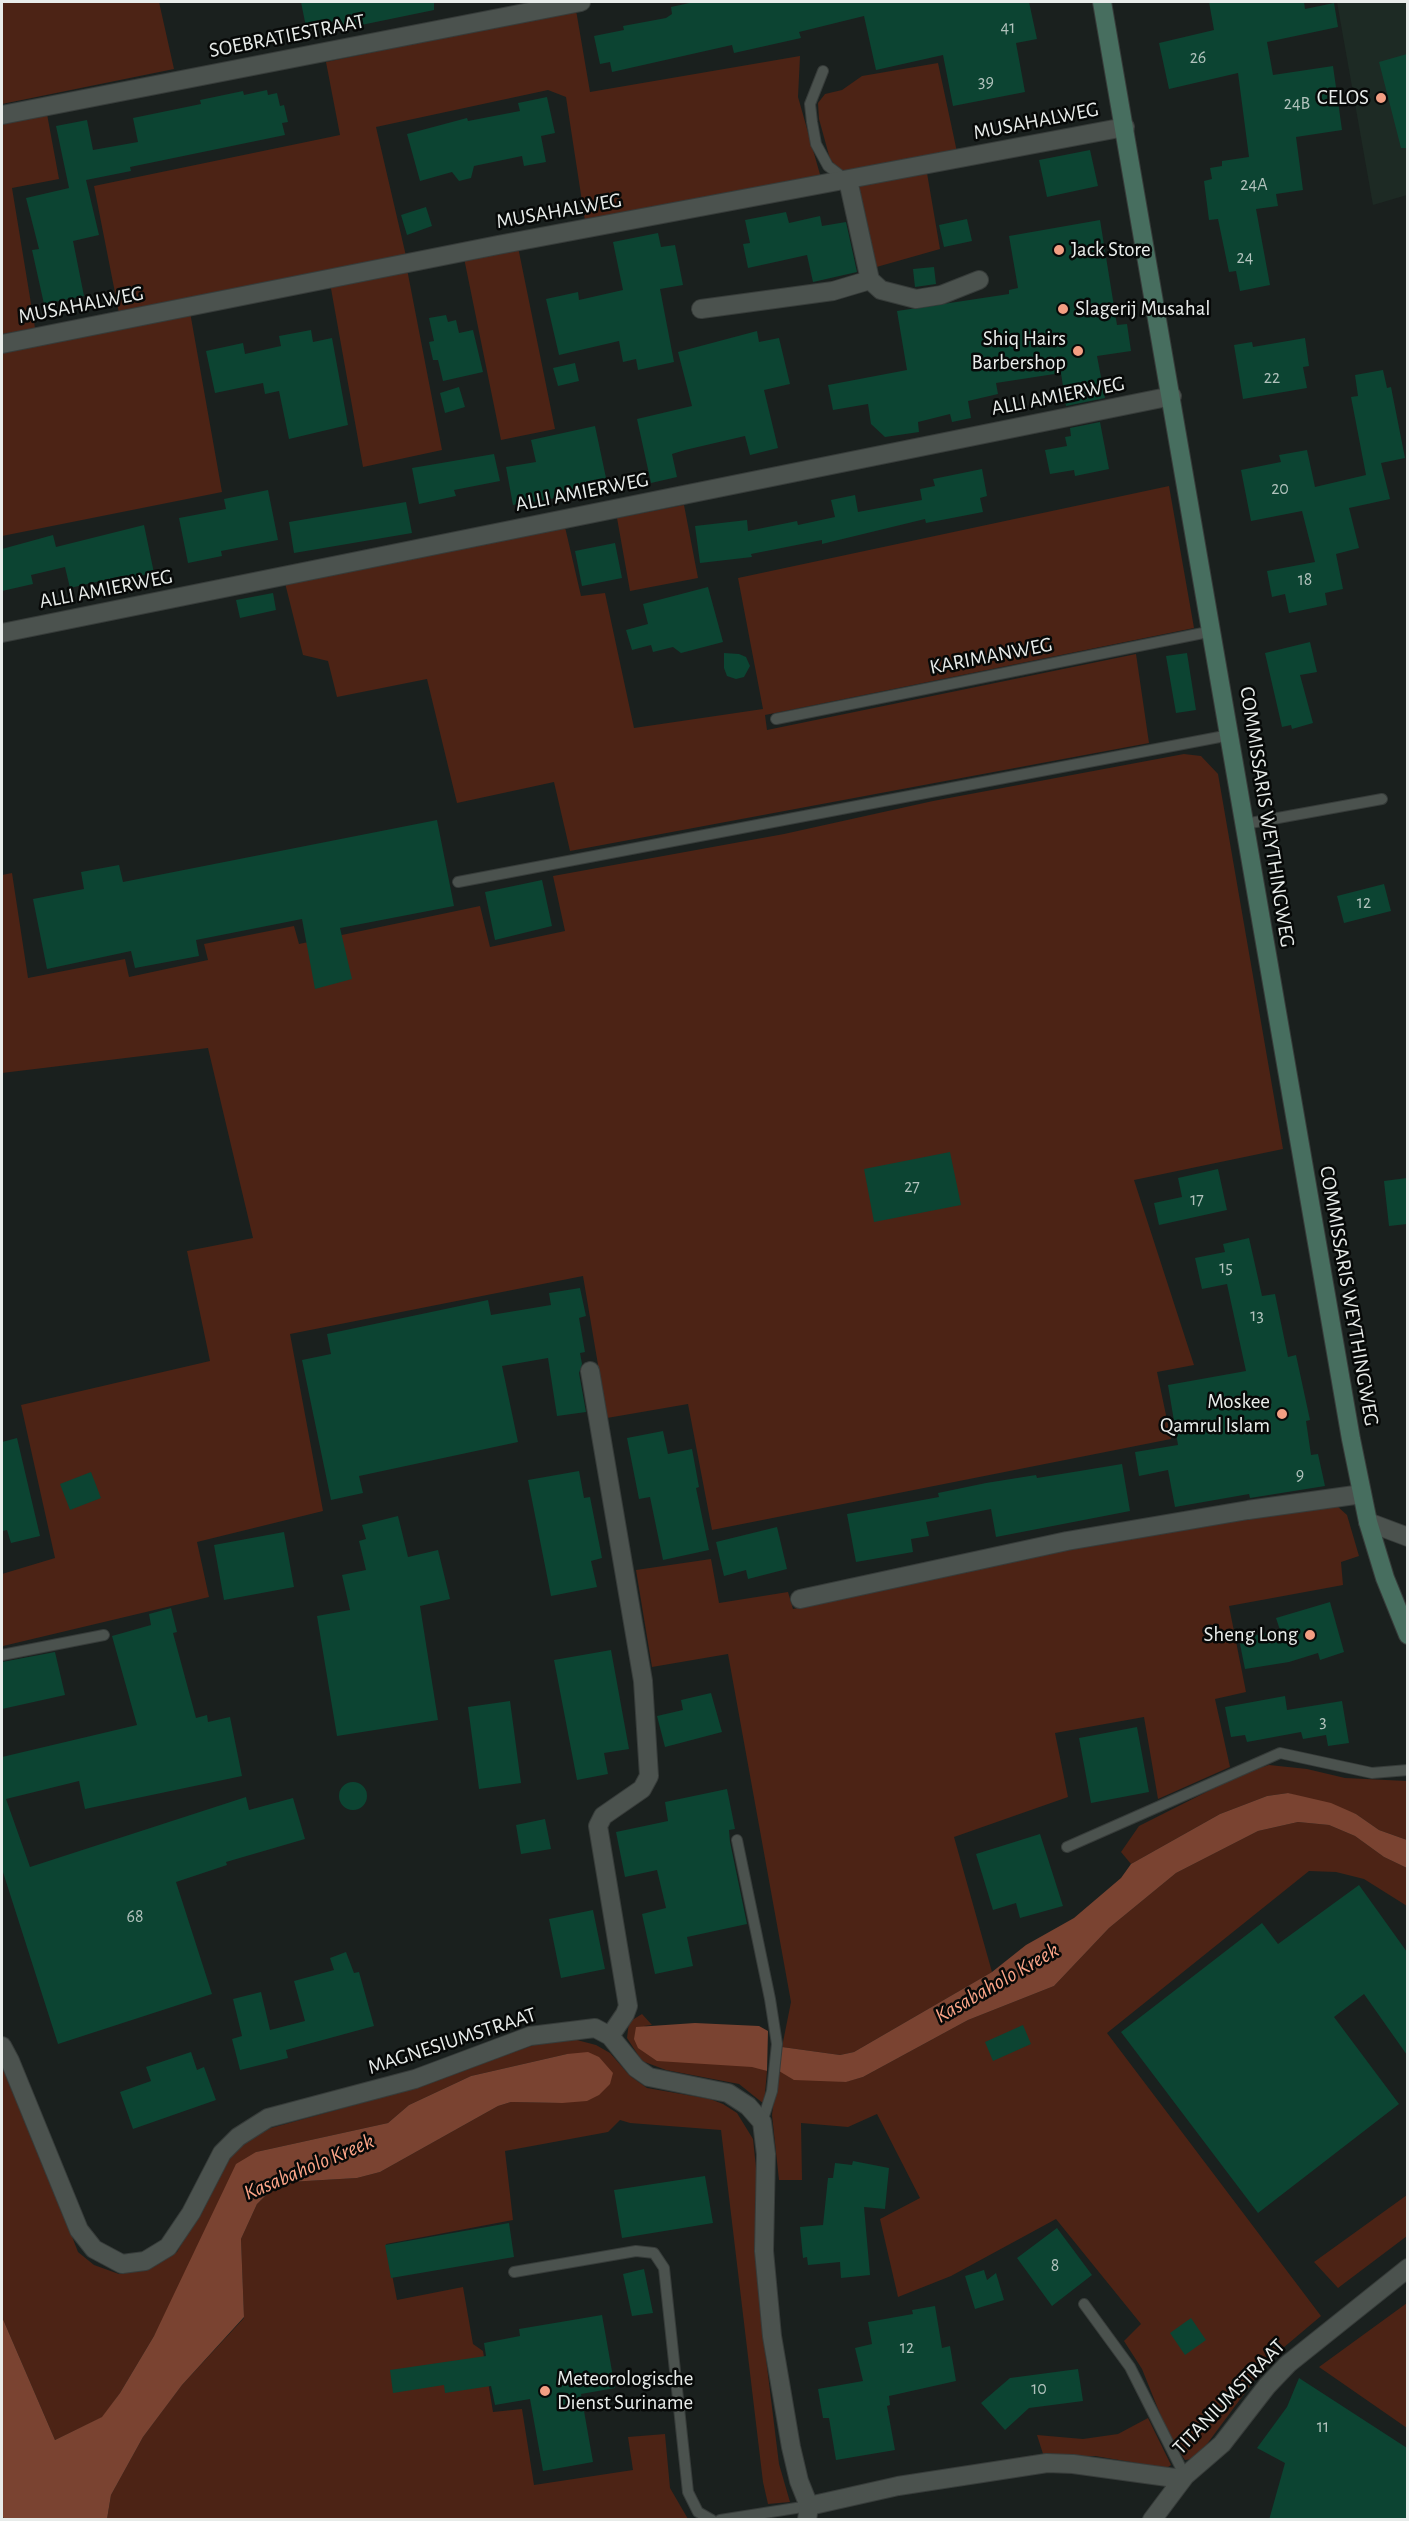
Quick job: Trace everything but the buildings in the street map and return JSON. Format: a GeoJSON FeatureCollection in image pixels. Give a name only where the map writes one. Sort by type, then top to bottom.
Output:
{"type":"FeatureCollection","features":[{"type":"Feature","properties":{"kind":"main road","name":"COMMISSARIS WEYTHINGWEG"},"geometry":{"type":"LineString","coordinates":[[1102,2],[1362,1494],[1385,1578],[1407,1635]]}},
{"type":"Feature","properties":{"kind":"street","name":"SOEBRATIESTRAAT"},"geometry":{"type":"LineString","coordinates":[[2,115],[581,2]]}},
{"type":"Feature","properties":{"kind":"street","name":"MUSAHALWEG"},"geometry":{"type":"LineString","coordinates":[[2,344],[498,245],[1125,126]]}},
{"type":"Feature","properties":{"kind":"street"},"geometry":{"type":"LineString","coordinates":[[848,180],[870,280],[880,290],[916,299],[941,295],[979,280]]}},
{"type":"Feature","properties":{"kind":"street"},"geometry":{"type":"LineString","coordinates":[[701,309],[833,291],[870,280]]}},
{"type":"Feature","properties":{"kind":"street","name":"ALLI AMIERWEG"},"geometry":{"type":"LineString","coordinates":[[2,633],[1172,396]]}},
{"type":"Feature","properties":{"kind":"street"},"geometry":{"type":"LineString","coordinates":[[590,1371],[643,1681],[649,1776],[642,1789],[599,1821],[628,2006],[626,2014],[610,2036],[636,2068],[649,2077],[728,2093],[748,2106],[762,2122],[766,2154],[764,2252],[772,2336],[791,2447],[808,2513]]}},
{"type":"Feature","properties":{"kind":"street"},"geometry":{"type":"LineString","coordinates":[[800,1599],[1067,1540],[1362,1494]]}},
{"type":"Feature","properties":{"kind":"street"},"geometry":{"type":"LineString","coordinates":[[1368,1522],[1407,1537]]}},
{"type":"Feature","properties":{"kind":"street","name":"MAGNESIUMSTRAAT"},"geometry":{"type":"LineString","coordinates":[[2,2046],[79,2230],[94,2249],[122,2264],[146,2260],[168,2247],[191,2213],[222,2153],[238,2137],[268,2118],[415,2079],[530,2036],[595,2028],[610,2036]]}},
{"type":"Feature","properties":{"kind":"street","name":"TITANIUMSTRAAT"},"geometry":{"type":"LineString","coordinates":[[808,2513],[898,2486],[1047,2463],[1073,2464],[1175,2478],[1185,2476],[1222,2444],[1266,2386],[1288,2364],[1407,2268]]}},
{"type":"Feature","properties":{"kind":"street"},"geometry":{"type":"LineString","coordinates":[[1152,2520],[1185,2476]]}},
{"type":"Feature","properties":{"kind":"lane"},"geometry":{"type":"LineString","coordinates":[[823,71],[810,104],[816,144],[828,166],[848,180]]}},
{"type":"Feature","properties":{"kind":"lane","name":"KARIMANWEG"},"geometry":{"type":"LineString","coordinates":[[776,719],[1213,631]]}},
{"type":"Feature","properties":{"kind":"lane"},"geometry":{"type":"LineString","coordinates":[[458,882],[1230,735]]}},
{"type":"Feature","properties":{"kind":"lane"},"geometry":{"type":"LineString","coordinates":[[1245,824],[1382,799]]}},
{"type":"Feature","properties":{"kind":"lane"},"geometry":{"type":"LineString","coordinates":[[2,1654],[104,1635]]}},
{"type":"Feature","properties":{"kind":"lane"},"geometry":{"type":"LineString","coordinates":[[1067,1846],[1280,1753],[1372,1773],[1407,1770]]}},
{"type":"Feature","properties":{"kind":"lane"},"geometry":{"type":"LineString","coordinates":[[737,1840],[777,2044],[774,2074],[762,2122]]}},
{"type":"Feature","properties":{"kind":"lane"},"geometry":{"type":"LineString","coordinates":[[514,2272],[636,2251],[654,2253],[664,2268],[688,2492],[698,2512],[712,2520]]}},
{"type":"Feature","properties":{"kind":"lane"},"geometry":{"type":"LineString","coordinates":[[1084,2304],[1130,2367],[1185,2476]]}},
{"type":"Feature","properties":{"kind":"lane"},"geometry":{"type":"LineString","coordinates":[[720,2520],[808,2513]]}},
{"type":"Feature","properties":{"kind":"shaded area"},"geometry":{"type":"Polygon","coordinates":[[[2,2],[159,2],[174,69],[2,104],[2,2]]]}},
{"type":"Feature","properties":{"kind":"shaded area","name":"CELOS"},"geometry":{"type":"Polygon","coordinates":[[[1337,2],[1407,2],[1407,195],[1373,205],[1337,2]]]}},
{"type":"Feature","properties":{"kind":"shaded area"},"geometry":{"type":"Polygon","coordinates":[[[576,10],[590,92],[800,56],[798,97],[821,178],[585,221],[566,97],[548,90],[376,127],[406,256],[119,313],[94,186],[340,135],[326,62],[576,10]]]}},
{"type":"Feature","properties":{"kind":"shaded area"},"geometry":{"type":"Polygon","coordinates":[[[938,63],[957,152],[845,172],[837,167],[830,159],[819,119],[818,103],[825,94],[842,90],[862,76],[938,63]]]}},
{"type":"Feature","properties":{"kind":"shaded area"},"geometry":{"type":"Polygon","coordinates":[[[47,114],[59,179],[12,188],[35,328],[2,334],[2,123],[47,114]]]}},
{"type":"Feature","properties":{"kind":"shaded area"},"geometry":{"type":"Polygon","coordinates":[[[927,173],[940,249],[873,268],[858,188],[863,184],[927,173]]]}},
{"type":"Feature","properties":{"kind":"shaded area"},"geometry":{"type":"Polygon","coordinates":[[[518,247],[555,429],[501,440],[464,258],[518,247]]]}},
{"type":"Feature","properties":{"kind":"shaded area"},"geometry":{"type":"Polygon","coordinates":[[[407,269],[442,450],[363,467],[330,283],[407,269]]]}},
{"type":"Feature","properties":{"kind":"shaded area"},"geometry":{"type":"Polygon","coordinates":[[[190,312],[222,492],[2,536],[2,350],[190,312]]]}},
{"type":"Feature","properties":{"kind":"shaded area"},"geometry":{"type":"Polygon","coordinates":[[[1169,486],[1194,628],[765,715],[767,730],[1136,654],[1149,743],[570,851],[554,782],[457,803],[427,679],[337,697],[328,661],[303,655],[285,583],[565,527],[581,596],[605,593],[634,728],[763,709],[738,578],[1169,486]]]}},
{"type":"Feature","properties":{"kind":"shaded area"},"geometry":{"type":"Polygon","coordinates":[[[684,505],[698,578],[630,591],[617,518],[684,505]]]}},
{"type":"Feature","properties":{"kind":"shaded area"},"geometry":{"type":"Polygon","coordinates":[[[1184,754],[1201,756],[1218,774],[1283,1149],[1134,1180],[1194,1365],[1157,1372],[1171,1439],[712,1530],[688,1404],[607,1418],[583,1276],[290,1334],[323,1511],[197,1542],[209,1597],[3,1646],[2,1574],[55,1558],[21,1405],[210,1361],[187,1251],[253,1238],[208,1048],[2,1073],[2,875],[12,873],[28,978],[125,959],[129,977],[208,960],[204,944],[294,926],[299,944],[480,906],[490,947],[565,931],[553,876],[784,834],[933,801],[1184,754]]]}},
{"type":"Feature","properties":{"kind":"shaded area"},"geometry":{"type":"Polygon","coordinates":[[[1337,1506],[1347,1515],[1359,1556],[1341,1562],[1343,1585],[1229,1606],[1246,1692],[1215,1699],[1230,1767],[1158,1799],[1144,1717],[1055,1733],[1068,1797],[954,1837],[992,1972],[854,2052],[840,2055],[782,2047],[791,2002],[728,1654],[652,1667],[636,1570],[711,1559],[719,1603],[788,1592],[793,1609],[1068,1549],[1252,1517],[1337,1506]]]}},
{"type":"Feature","properties":{"kind":"shaded area"},"geometry":{"type":"Polygon","coordinates":[[[1269,1765],[1307,1769],[1345,1778],[1407,1781],[1407,1840],[1379,1830],[1356,1814],[1288,1793],[1267,1796],[1220,1814],[1131,1864],[1121,1852],[1139,1826],[1244,1773],[1269,1765]]]}},
{"type":"Feature","properties":{"kind":"shaded area"},"geometry":{"type":"Polygon","coordinates":[[[1298,1822],[1329,1825],[1355,1836],[1384,1857],[1407,1868],[1407,1906],[1364,1879],[1336,1872],[1309,1871],[1107,2033],[1321,2316],[1270,2359],[1207,2444],[1192,2459],[1185,2460],[1169,2436],[1142,2369],[1124,2341],[1141,2324],[1056,2219],[951,2276],[898,2297],[880,2219],[920,2198],[877,2114],[848,2127],[801,2123],[802,2180],[779,2180],[772,2115],[777,2075],[779,2071],[845,2082],[863,2077],[968,2020],[1054,1986],[1109,1928],[1176,1873],[1258,1831],[1298,1822]]]}},
{"type":"Feature","properties":{"kind":"shaded area"},"geometry":{"type":"Polygon","coordinates":[[[642,2014],[652,2025],[644,2026],[767,2071],[764,2104],[739,2084],[666,2070],[642,2061],[627,2038],[629,2022],[642,2014]]]}},
{"type":"Feature","properties":{"kind":"shaded area"},"geometry":{"type":"Polygon","coordinates":[[[573,2039],[596,2045],[610,2053],[630,2076],[647,2088],[710,2099],[723,2104],[737,2113],[753,2139],[757,2177],[760,2310],[779,2464],[790,2502],[768,2504],[763,2482],[721,2130],[630,2123],[620,2120],[608,2132],[505,2151],[513,2220],[386,2244],[397,2300],[463,2287],[473,2344],[483,2351],[493,2412],[522,2409],[534,2485],[633,2470],[628,2437],[665,2434],[670,2488],[688,2519],[107,2519],[111,2495],[143,2437],[182,2385],[244,2318],[241,2239],[257,2204],[271,2190],[289,2182],[357,2178],[380,2172],[498,2106],[511,2102],[562,2103],[567,2054],[471,2076],[409,2105],[388,2123],[256,2152],[120,2393],[103,2417],[55,2440],[2,2317],[2,2068],[19,2099],[78,2252],[94,2265],[119,2274],[144,2270],[177,2252],[212,2189],[225,2160],[244,2142],[271,2128],[369,2101],[546,2041],[573,2039]]]}},
{"type":"Feature","properties":{"kind":"shaded area"},"geometry":{"type":"Polygon","coordinates":[[[1407,2195],[1407,2236],[1338,2288],[1314,2262],[1407,2195]]]}},
{"type":"Feature","properties":{"kind":"shaded area"},"geometry":{"type":"Polygon","coordinates":[[[1407,2303],[1407,2428],[1319,2367],[1407,2303]]]}},
{"type":"Feature","properties":{"kind":"shaded area"},"geometry":{"type":"Polygon","coordinates":[[[1148,2418],[1171,2465],[1167,2468],[1095,2456],[1044,2457],[1037,2435],[1083,2439],[1118,2434],[1148,2418]]]}},
{"type":"Feature","properties":{"kind":"water","name":"Kasabaholo Kreek"},"geometry":{"type":"Polygon","coordinates":[[[1288,1793],[1331,1803],[1356,1814],[1379,1830],[1407,1840],[1407,1868],[1384,1857],[1355,1836],[1329,1825],[1298,1822],[1258,1831],[1176,1873],[1109,1928],[1054,1986],[968,2020],[863,2077],[846,2082],[794,2080],[779,2071],[782,2047],[840,2055],[854,2052],[992,1972],[1026,1945],[1074,1918],[1121,1878],[1131,1864],[1220,1814],[1267,1796],[1288,1793]]]}},
{"type":"Feature","properties":{"kind":"water"},"geometry":{"type":"Polygon","coordinates":[[[695,2023],[759,2026],[768,2031],[767,2071],[752,2067],[657,2061],[638,2048],[634,2039],[636,2027],[695,2023]]]}},
{"type":"Feature","properties":{"kind":"water","name":"Kasabaholo Kreek"},"geometry":{"type":"Polygon","coordinates":[[[588,2052],[599,2057],[613,2073],[610,2084],[599,2095],[587,2101],[511,2102],[498,2106],[380,2172],[357,2178],[289,2182],[271,2190],[257,2204],[241,2239],[244,2317],[182,2385],[143,2437],[111,2495],[107,2519],[4,2519],[2,2515],[2,2317],[55,2440],[102,2417],[120,2393],[154,2336],[236,2164],[256,2152],[388,2123],[409,2105],[471,2076],[567,2054],[588,2052]]]}},
{"type":"Feature","properties":{"kind":"place","name":"CELOS"},"geometry":{"type":"Point","coordinates":[1381,98]}},
{"type":"Feature","properties":{"kind":"place","name":"Jack Store"},"geometry":{"type":"Point","coordinates":[1059,250]}},
{"type":"Feature","properties":{"kind":"place","name":"Slagerij Musahal"},"geometry":{"type":"Point","coordinates":[1063,309]}},
{"type":"Feature","properties":{"kind":"place","name":"Shiq Hairs Barbershop"},"geometry":{"type":"Point","coordinates":[1078,351]}},
{"type":"Feature","properties":{"kind":"place","name":"Moskee Qamrul Islam"},"geometry":{"type":"Point","coordinates":[1282,1414]}},
{"type":"Feature","properties":{"kind":"place","name":"Sheng Long"},"geometry":{"type":"Point","coordinates":[1310,1635]}},
{"type":"Feature","properties":{"kind":"place","name":"Meteorologische Dienst Suriname"},"geometry":{"type":"Point","coordinates":[545,2391]}}]}
